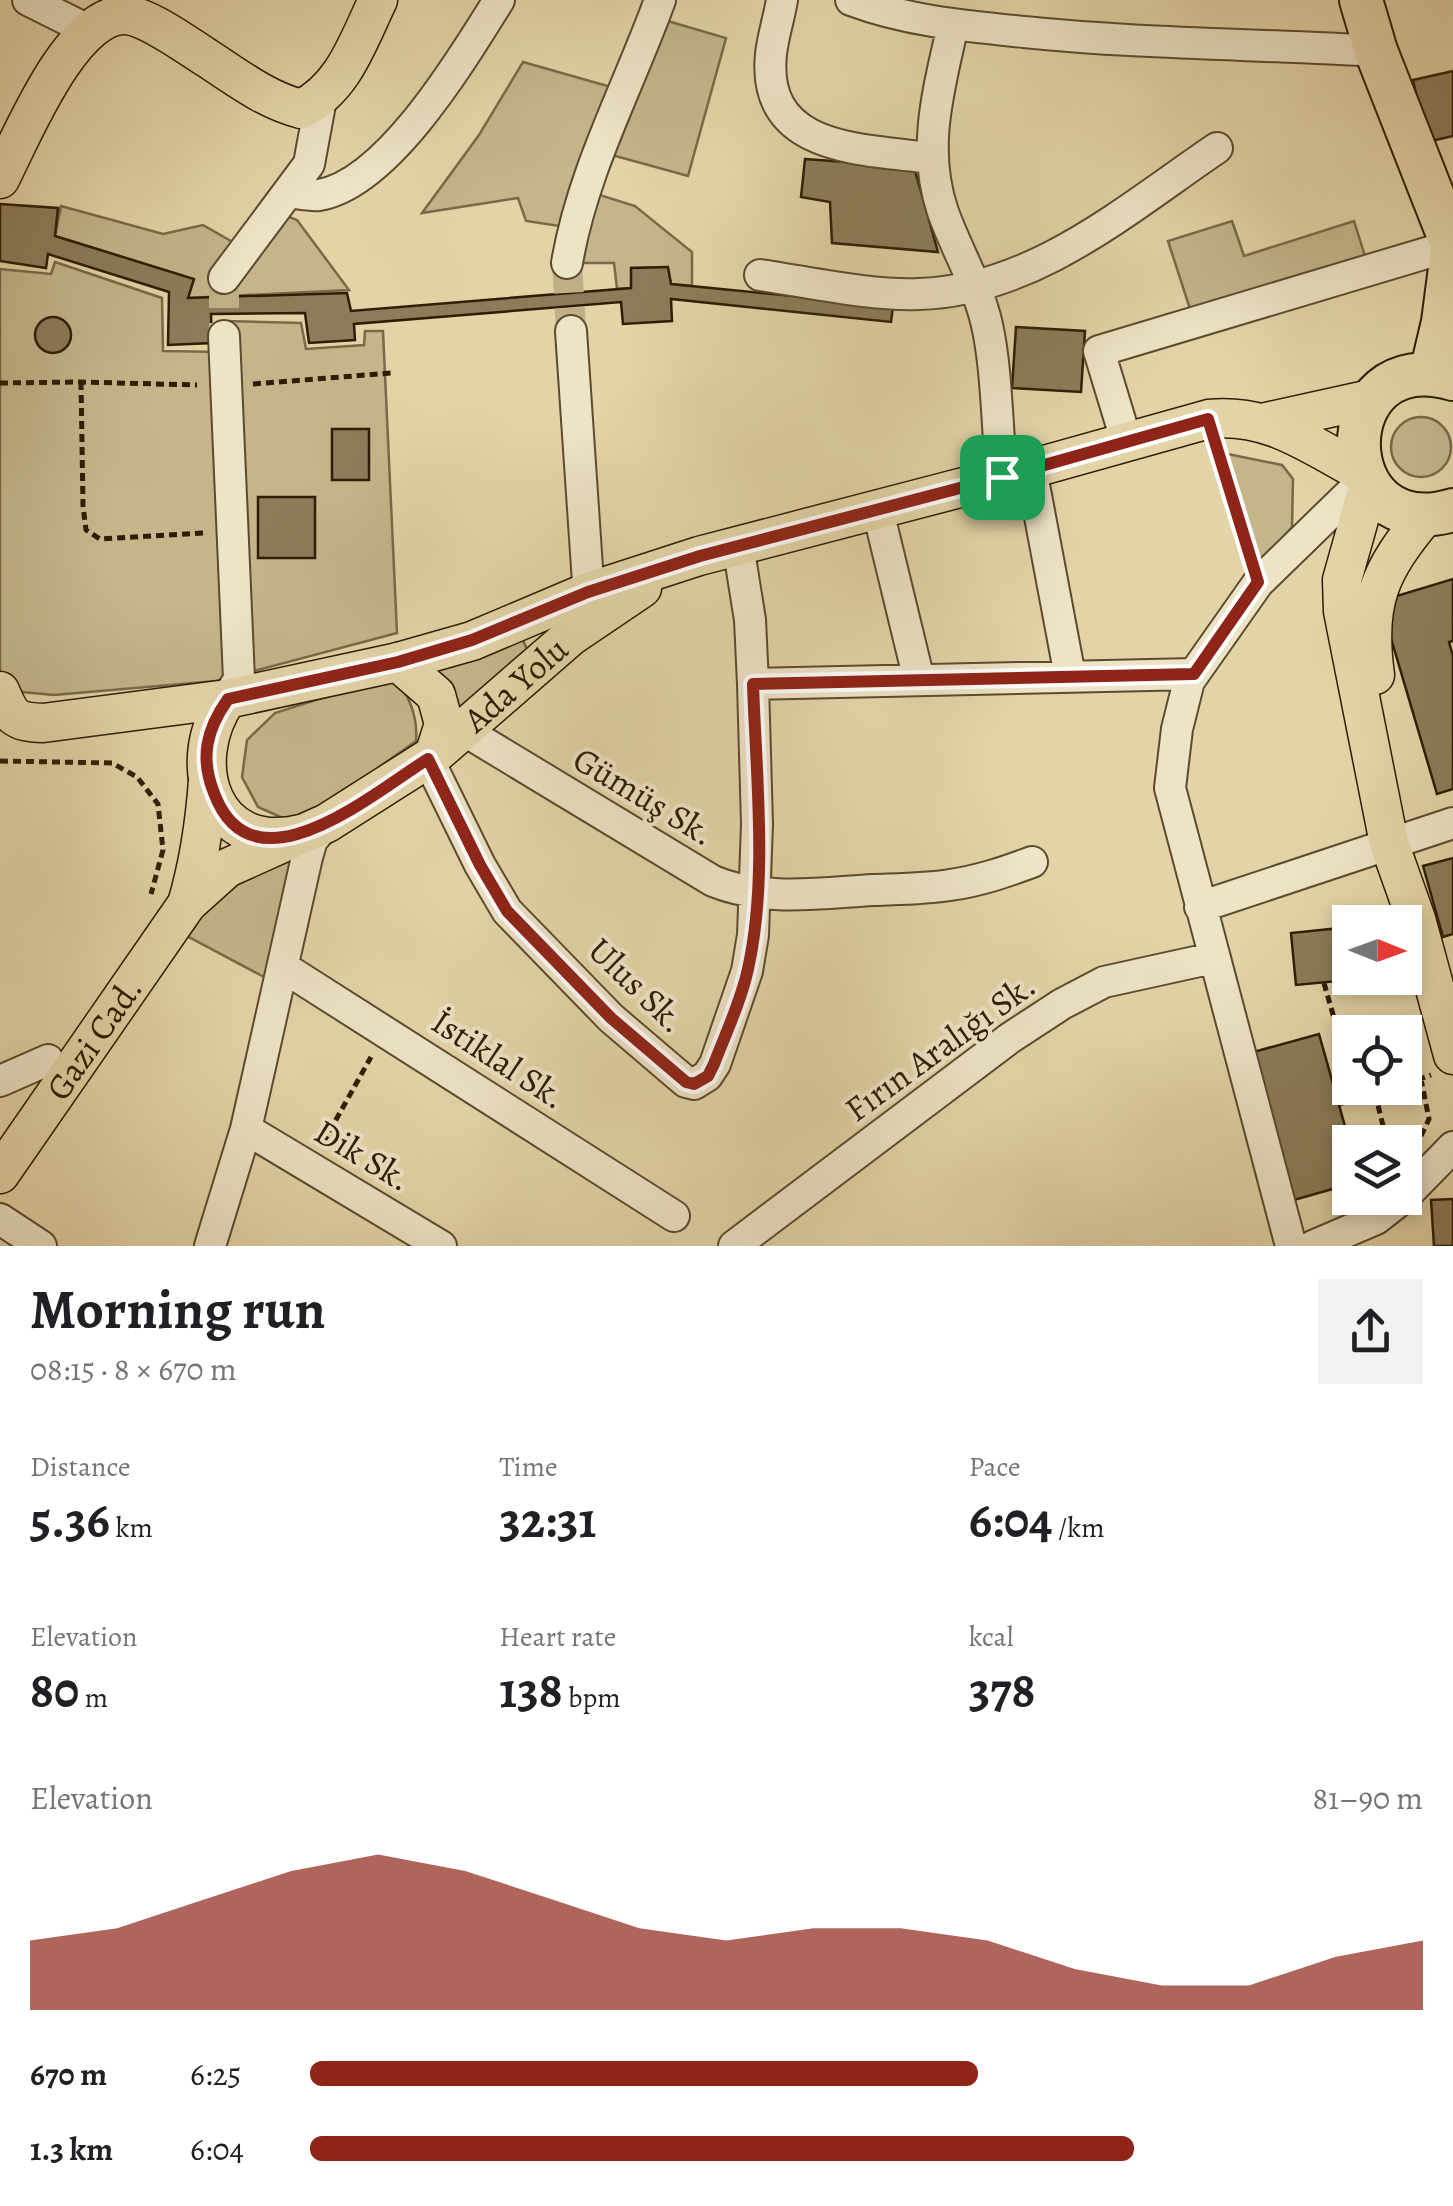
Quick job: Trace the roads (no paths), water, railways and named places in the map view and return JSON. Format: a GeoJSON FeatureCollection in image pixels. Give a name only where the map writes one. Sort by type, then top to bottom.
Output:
{"type":"FeatureCollection","features":[{"type":"Feature","properties":{"kind":"highway"},"geometry":{"type":"LineString","coordinates":[[1362,0],[1376,51],[1453,246],[1444,312],[1442,376],[1405,376],[1381,390],[1362,415],[1356,436],[1358,460],[1378,496],[1399,510],[1439,513]]}},
{"type":"Feature","properties":{"kind":"main road"},"geometry":{"type":"LineString","coordinates":[[0,179],[54,74],[104,15],[130,15],[181,42],[276,103],[301,110],[321,99],[341,76],[378,0]]}},
{"type":"Feature","properties":{"kind":"main road"},"geometry":{"type":"LineString","coordinates":[[1266,422],[1375,398]]}},
{"type":"Feature","properties":{"kind":"main road","name":"Ada Yolu"},"geometry":{"type":"LineString","coordinates":[[187,904],[227,868],[314,828],[431,757],[571,636],[593,604],[700,556],[1208,419],[1235,416],[1266,422]]}},
{"type":"Feature","properties":{"kind":"main road"},"geometry":{"type":"LineString","coordinates":[[1266,422],[1366,479],[1342,580],[1343,611],[1400,839]]}},
{"type":"Feature","properties":{"kind":"main road"},"geometry":{"type":"LineString","coordinates":[[1439,513],[1396,552],[1376,594],[1370,637],[1400,839],[1416,919],[1440,960],[1453,1055]]}},
{"type":"Feature","properties":{"kind":"main road"},"geometry":{"type":"LineString","coordinates":[[0,691],[10,714],[24,722],[42,723],[228,699],[398,662],[593,604]]}},
{"type":"Feature","properties":{"kind":"main road"},"geometry":{"type":"LineString","coordinates":[[398,662],[436,695],[444,724],[431,757]]}},
{"type":"Feature","properties":{"kind":"main road"},"geometry":{"type":"LineString","coordinates":[[187,904],[197,866],[210,729],[228,699]]}},
{"type":"Feature","properties":{"kind":"main road"},"geometry":{"type":"LineString","coordinates":[[116,715],[154,722],[190,741],[206,769],[220,809],[240,830],[276,840],[314,828]]}},
{"type":"Feature","properties":{"kind":"main road","name":"Gazi Cad."},"geometry":{"type":"LineString","coordinates":[[0,1174],[187,904]]}},
{"type":"Feature","properties":{"kind":"street"},"geometry":{"type":"LineString","coordinates":[[28,0],[104,15]]}},
{"type":"Feature","properties":{"kind":"street"},"geometry":{"type":"LineString","coordinates":[[288,192],[319,194],[347,182],[383,158],[438,96],[499,0]]}},
{"type":"Feature","properties":{"kind":"street"},"geometry":{"type":"LineString","coordinates":[[568,263],[579,209],[660,0]]}},
{"type":"Feature","properties":{"kind":"street"},"geometry":{"type":"LineString","coordinates":[[782,0],[771,55],[772,80],[787,116],[803,132],[827,144],[932,158]]}},
{"type":"Feature","properties":{"kind":"street"},"geometry":{"type":"LineString","coordinates":[[855,1],[892,15],[1079,38],[1376,51]]}},
{"type":"Feature","properties":{"kind":"street"},"geometry":{"type":"LineString","coordinates":[[953,25],[934,116],[932,158],[943,211],[977,286],[1016,473],[1070,676]]}},
{"type":"Feature","properties":{"kind":"street"},"geometry":{"type":"LineString","coordinates":[[224,278],[310,164],[321,99]]}},
{"type":"Feature","properties":{"kind":"street"},"geometry":{"type":"LineString","coordinates":[[760,276],[905,294],[945,293],[977,286],[1027,270],[1080,240],[1217,148]]}},
{"type":"Feature","properties":{"kind":"street"},"geometry":{"type":"LineString","coordinates":[[1127,443],[1100,351],[1453,246]]}},
{"type":"Feature","properties":{"kind":"street"},"geometry":{"type":"LineString","coordinates":[[571,331],[593,604]]}},
{"type":"Feature","properties":{"kind":"street"},"geometry":{"type":"LineString","coordinates":[[224,336],[238,679],[228,699]]}},
{"type":"Feature","properties":{"kind":"street"},"geometry":{"type":"LineString","coordinates":[[1291,1246],[1170,788],[1177,729],[1189,681],[1258,582],[1366,479]]}},
{"type":"Feature","properties":{"kind":"street"},"geometry":{"type":"LineString","coordinates":[[877,507],[920,680]]}},
{"type":"Feature","properties":{"kind":"street"},"geometry":{"type":"LineString","coordinates":[[738,545],[750,620],[756,894]]}},
{"type":"Feature","properties":{"kind":"street"},"geometry":{"type":"LineString","coordinates":[[753,684],[1194,674]]}},
{"type":"Feature","properties":{"kind":"street"},"geometry":{"type":"LineString","coordinates":[[0,733],[42,723]]}},
{"type":"Feature","properties":{"kind":"street","name":"Gümüş Sk."},"geometry":{"type":"LineString","coordinates":[[464,731],[713,881],[756,894],[948,886],[990,878],[1032,862]]}},
{"type":"Feature","properties":{"kind":"street","name":"Ulus Sk."},"geometry":{"type":"LineString","coordinates":[[431,757],[480,865],[507,911],[611,1018],[686,1082],[694,1084],[708,1076],[714,1064],[748,971],[756,894]]}},
{"type":"Feature","properties":{"kind":"street"},"geometry":{"type":"LineString","coordinates":[[1200,906],[1453,823]]}},
{"type":"Feature","properties":{"kind":"street"},"geometry":{"type":"LineString","coordinates":[[210,1246],[246,1129],[314,828]]}},
{"type":"Feature","properties":{"kind":"street","name":"Fırın Aralığı Sk."},"geometry":{"type":"LineString","coordinates":[[734,1246],[1010,1038],[1062,1004],[1104,982],[1213,958]]}},
{"type":"Feature","properties":{"kind":"street","name":"İstiklal Sk."},"geometry":{"type":"LineString","coordinates":[[283,967],[674,1216]]}},
{"type":"Feature","properties":{"kind":"street"},"geometry":{"type":"LineString","coordinates":[[0,1081],[48,1060]]}},
{"type":"Feature","properties":{"kind":"street","name":"Dik Sk."},"geometry":{"type":"LineString","coordinates":[[246,1129],[441,1246]]}},
{"type":"Feature","properties":{"kind":"street"},"geometry":{"type":"LineString","coordinates":[[1422,1177],[1439,1159]]}},
{"type":"Feature","properties":{"kind":"street"},"geometry":{"type":"LineString","coordinates":[[1312,1246],[1380,1215]]}},
{"type":"Feature","properties":{"kind":"street"},"geometry":{"type":"LineString","coordinates":[[0,1219],[41,1246]]}},
{"type":"Feature","properties":{"kind":"tunnel"},"geometry":{"type":"LineString","coordinates":[[567,263],[571,331]]}},
{"type":"Feature","properties":{"kind":"tunnel"},"geometry":{"type":"LineString","coordinates":[[224,278],[224,336]]}}]}
